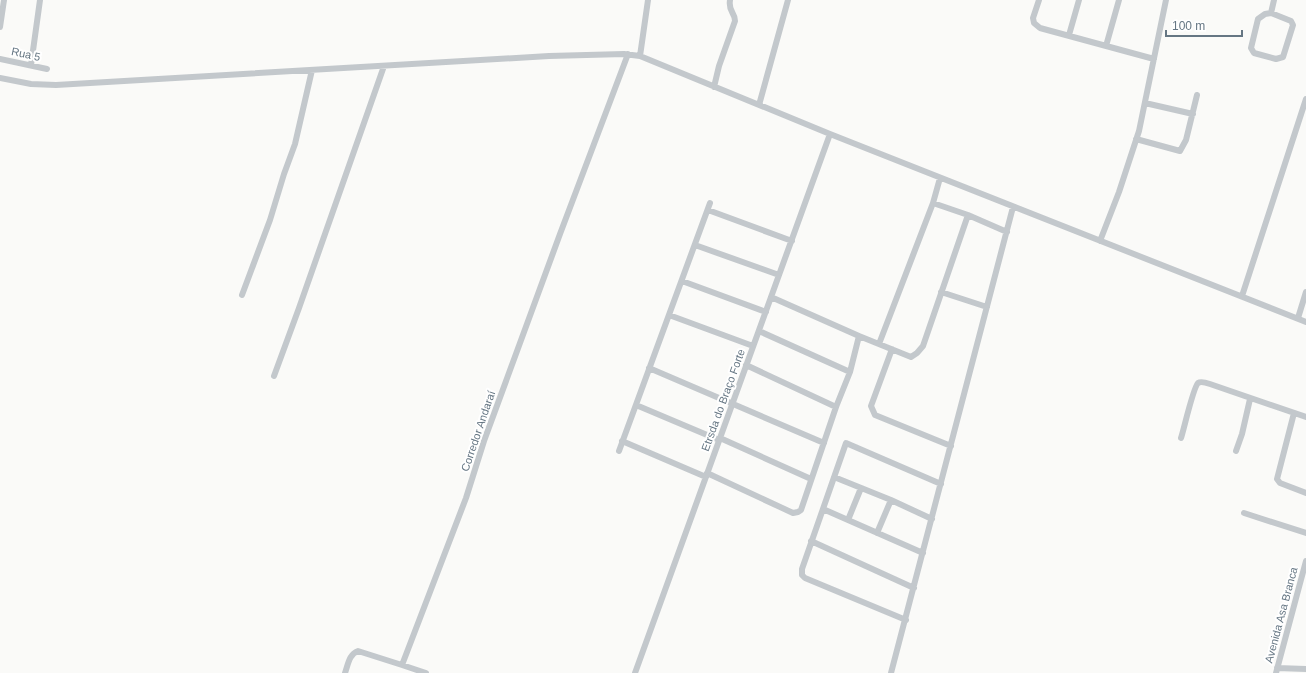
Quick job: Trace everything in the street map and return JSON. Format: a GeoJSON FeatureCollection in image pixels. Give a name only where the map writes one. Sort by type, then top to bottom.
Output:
{"type":"FeatureCollection","features":[{"type":"Feature","properties":{"kind":"street"},"geometry":{"type":"LineString","coordinates":[[0,28],[4,0]]}},
{"type":"Feature","properties":{"kind":"street"},"geometry":{"type":"LineString","coordinates":[[31,65],[40,0]]}},
{"type":"Feature","properties":{"kind":"street"},"geometry":{"type":"LineString","coordinates":[[640,56],[648,0]]}},
{"type":"Feature","properties":{"kind":"street"},"geometry":{"type":"LineString","coordinates":[[714,87],[719,66],[735,21],[735,16],[730,9],[730,0]]}},
{"type":"Feature","properties":{"kind":"street"},"geometry":{"type":"LineString","coordinates":[[759,105],[788,0]]}},
{"type":"Feature","properties":{"kind":"street"},"geometry":{"type":"LineString","coordinates":[[1039,0],[1033,18],[1034,23],[1040,28],[1154,59]]}},
{"type":"Feature","properties":{"kind":"street"},"geometry":{"type":"LineString","coordinates":[[1069,35],[1079,0]]}},
{"type":"Feature","properties":{"kind":"street"},"geometry":{"type":"LineString","coordinates":[[1106,46],[1119,0]]}},
{"type":"Feature","properties":{"kind":"street"},"geometry":{"type":"LineString","coordinates":[[1100,241],[1119,192],[1136,139],[1145,103],[1166,0]]}},
{"type":"Feature","properties":{"kind":"street"},"geometry":{"type":"LineString","coordinates":[[1271,13],[1274,0]]}},
{"type":"Feature","properties":{"kind":"street"},"geometry":{"type":"LineString","coordinates":[[1271,13],[1291,21],[1293,26],[1283,57],[1276,59],[1254,53],[1251,48],[1258,19],[1265,14],[1271,13]]}},
{"type":"Feature","properties":{"kind":"street"},"geometry":{"type":"LineString","coordinates":[[0,78],[31,84],[56,85],[550,56],[628,54],[640,56],[940,178],[1306,322]]}},
{"type":"Feature","properties":{"kind":"street","name":"Corredor Andaraí"},"geometry":{"type":"LineString","coordinates":[[402,665],[466,498],[484,441],[628,54]]}},
{"type":"Feature","properties":{"kind":"street","name":"Rua 5"},"geometry":{"type":"LineString","coordinates":[[0,58],[48,68]]}},
{"type":"Feature","properties":{"kind":"street"},"geometry":{"type":"LineString","coordinates":[[274,376],[384,66]]}},
{"type":"Feature","properties":{"kind":"street"},"geometry":{"type":"LineString","coordinates":[[242,295],[266,232],[295,144],[312,70]]}},
{"type":"Feature","properties":{"kind":"street"},"geometry":{"type":"LineString","coordinates":[[1136,139],[1180,151],[1186,140],[1197,95]]}},
{"type":"Feature","properties":{"kind":"street"},"geometry":{"type":"LineString","coordinates":[[1242,296],[1306,99]]}},
{"type":"Feature","properties":{"kind":"street"},"geometry":{"type":"LineString","coordinates":[[1145,103],[1193,114]]}},
{"type":"Feature","properties":{"kind":"street","name":"Etrsda do Braço Forte"},"geometry":{"type":"LineString","coordinates":[[635,673],[830,134]]}},
{"type":"Feature","properties":{"kind":"street"},"geometry":{"type":"LineString","coordinates":[[879,344],[933,203],[940,178]]}},
{"type":"Feature","properties":{"kind":"street"},"geometry":{"type":"LineString","coordinates":[[618,451],[710,203]]}},
{"type":"Feature","properties":{"kind":"street"},"geometry":{"type":"LineString","coordinates":[[933,203],[968,215],[1006,232]]}},
{"type":"Feature","properties":{"kind":"street"},"geometry":{"type":"LineString","coordinates":[[891,673],[1013,207]]}},
{"type":"Feature","properties":{"kind":"street"},"geometry":{"type":"LineString","coordinates":[[708,210],[792,240]]}},
{"type":"Feature","properties":{"kind":"street"},"geometry":{"type":"LineString","coordinates":[[771,297],[911,357],[923,346],[968,215]]}},
{"type":"Feature","properties":{"kind":"street"},"geometry":{"type":"LineString","coordinates":[[695,245],[779,276]]}},
{"type":"Feature","properties":{"kind":"street"},"geometry":{"type":"LineString","coordinates":[[682,281],[766,312]]}},
{"type":"Feature","properties":{"kind":"street"},"geometry":{"type":"LineString","coordinates":[[941,292],[987,307]]}},
{"type":"Feature","properties":{"kind":"street"},"geometry":{"type":"LineString","coordinates":[[1298,318],[1306,292]]}},
{"type":"Feature","properties":{"kind":"street"},"geometry":{"type":"LineString","coordinates":[[669,315],[753,346]]}},
{"type":"Feature","properties":{"kind":"street"},"geometry":{"type":"LineString","coordinates":[[759,331],[850,372]]}},
{"type":"Feature","properties":{"kind":"street"},"geometry":{"type":"LineString","coordinates":[[622,441],[706,475],[793,513],[798,512],[801,510],[836,407],[850,372],[859,336]]}},
{"type":"Feature","properties":{"kind":"street"},"geometry":{"type":"LineString","coordinates":[[892,349],[871,406],[875,415],[951,446]]}},
{"type":"Feature","properties":{"kind":"street"},"geometry":{"type":"LineString","coordinates":[[746,366],[836,407]]}},
{"type":"Feature","properties":{"kind":"street"},"geometry":{"type":"LineString","coordinates":[[649,368],[824,443]]}},
{"type":"Feature","properties":{"kind":"street"},"geometry":{"type":"LineString","coordinates":[[1181,438],[1194,391],[1198,383],[1201,382],[1306,417]]}},
{"type":"Feature","properties":{"kind":"street"},"geometry":{"type":"LineString","coordinates":[[1236,451],[1242,434],[1250,399]]}},
{"type":"Feature","properties":{"kind":"street"},"geometry":{"type":"LineString","coordinates":[[636,405],[720,439],[811,479]]}},
{"type":"Feature","properties":{"kind":"street"},"geometry":{"type":"LineString","coordinates":[[1294,412],[1277,478],[1280,483],[1306,493]]}},
{"type":"Feature","properties":{"kind":"street"},"geometry":{"type":"LineString","coordinates":[[906,620],[804,578],[802,575],[802,569],[846,443],[941,484]]}},
{"type":"Feature","properties":{"kind":"street"},"geometry":{"type":"LineString","coordinates":[[834,477],[891,500],[932,519]]}},
{"type":"Feature","properties":{"kind":"street"},"geometry":{"type":"LineString","coordinates":[[848,520],[861,488]]}},
{"type":"Feature","properties":{"kind":"street"},"geometry":{"type":"LineString","coordinates":[[877,532],[891,500]]}},
{"type":"Feature","properties":{"kind":"street"},"geometry":{"type":"LineString","coordinates":[[823,509],[923,552]]}},
{"type":"Feature","properties":{"kind":"street"},"geometry":{"type":"LineString","coordinates":[[1244,513],[1306,533]]}},
{"type":"Feature","properties":{"kind":"street"},"geometry":{"type":"LineString","coordinates":[[812,541],[914,588]]}},
{"type":"Feature","properties":{"kind":"street","name":"Avenida Asa Branca"},"geometry":{"type":"LineString","coordinates":[[1277,671],[1306,561]]}},
{"type":"Feature","properties":{"kind":"street"},"geometry":{"type":"LineString","coordinates":[[345,673],[352,655],[358,651],[426,673]]}},
{"type":"Feature","properties":{"kind":"street"},"geometry":{"type":"LineString","coordinates":[[1277,671],[1306,670]]}}]}
